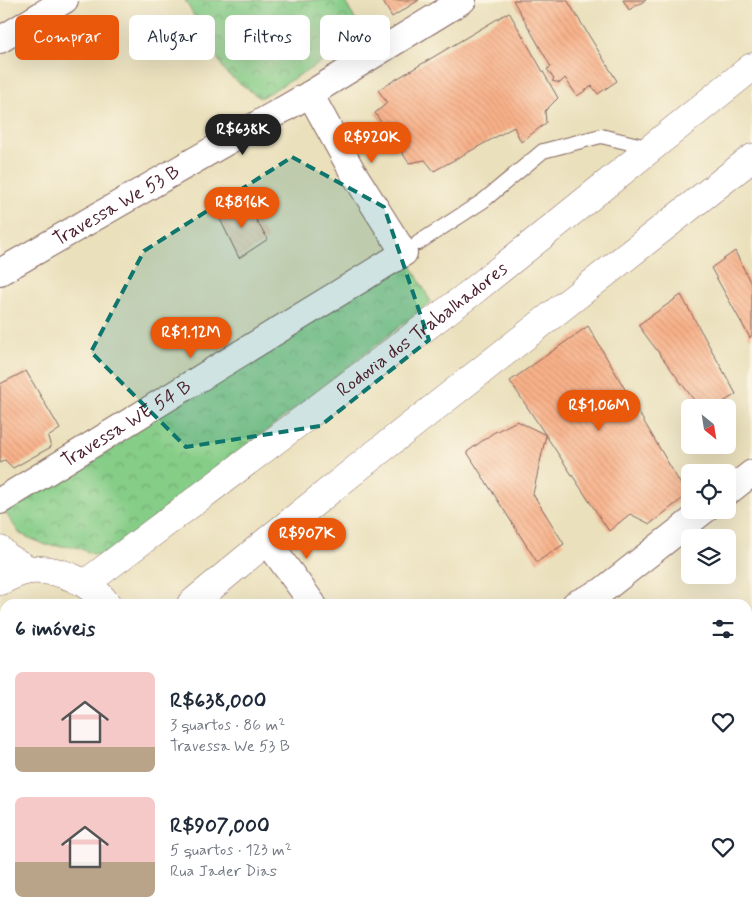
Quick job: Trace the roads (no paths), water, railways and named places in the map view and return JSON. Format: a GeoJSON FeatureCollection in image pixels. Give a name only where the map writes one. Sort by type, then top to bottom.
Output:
{"type":"FeatureCollection","features":[{"type":"Feature","properties":{"kind":"main road","name":"Rodovia dos Trabalhadores"},"geometry":{"type":"LineString","coordinates":[[86,584],[472,292],[752,67]]}},
{"type":"Feature","properties":{"kind":"main road"},"geometry":{"type":"LineString","coordinates":[[197,599],[380,450],[752,158]]}},
{"type":"Feature","properties":{"kind":"main road"},"geometry":{"type":"LineString","coordinates":[[0,550],[29,570]]}},
{"type":"Feature","properties":{"kind":"main road"},"geometry":{"type":"LineString","coordinates":[[0,581],[29,570],[59,572],[86,584],[103,599]]}},
{"type":"Feature","properties":{"kind":"street"},"geometry":{"type":"LineString","coordinates":[[0,40],[65,0]]}},
{"type":"Feature","properties":{"kind":"street","name":"Travessa We 53 B"},"geometry":{"type":"LineString","coordinates":[[0,272],[310,94],[463,0]]}},
{"type":"Feature","properties":{"kind":"street"},"geometry":{"type":"LineString","coordinates":[[310,94],[351,169],[411,248]]}},
{"type":"Feature","properties":{"kind":"street","name":"Travessa WE 54 B"},"geometry":{"type":"LineString","coordinates":[[0,501],[411,248]]}},
{"type":"Feature","properties":{"kind":"street"},"geometry":{"type":"LineString","coordinates":[[736,486],[752,473]]}},
{"type":"Feature","properties":{"kind":"street"},"geometry":{"type":"LineString","coordinates":[[585,599],[602,591],[694,519]]}},
{"type":"Feature","properties":{"kind":"street"},"geometry":{"type":"LineString","coordinates":[[267,541],[309,599]]}},
{"type":"Feature","properties":{"kind":"lane"},"geometry":{"type":"LineString","coordinates":[[411,248],[483,201],[543,151],[601,136],[651,148]]}}]}
